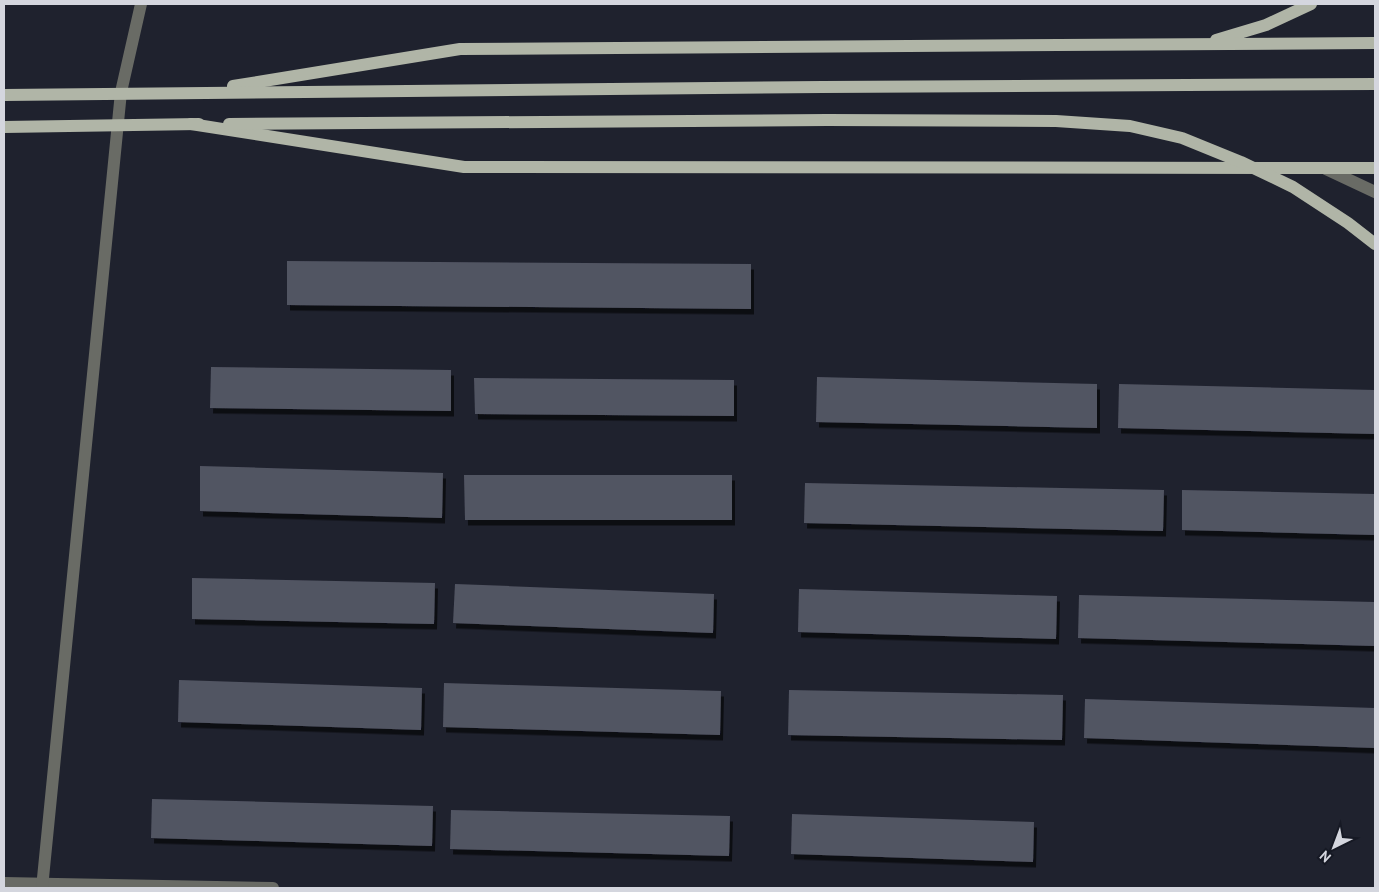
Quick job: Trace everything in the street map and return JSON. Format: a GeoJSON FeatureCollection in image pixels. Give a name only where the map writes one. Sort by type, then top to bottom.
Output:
{"type":"FeatureCollection","features":[{"type":"Feature","properties":{"kind":"main road"},"geometry":{"type":"LineString","coordinates":[[1203,45],[1266,25],[1311,4]]}},
{"type":"Feature","properties":{"kind":"main road"},"geometry":{"type":"LineString","coordinates":[[193,92],[460,49],[1375,43]]}},
{"type":"Feature","properties":{"kind":"main road"},"geometry":{"type":"LineString","coordinates":[[4,95],[121,92],[1375,84]]}},
{"type":"Feature","properties":{"kind":"main road"},"geometry":{"type":"LineString","coordinates":[[4,127],[827,120],[1056,121],[1130,126],[1182,138],[1241,162],[1293,187],[1348,223],[1375,244]]}},
{"type":"Feature","properties":{"kind":"main road"},"geometry":{"type":"LineString","coordinates":[[191,124],[464,167],[1375,168]]}},
{"type":"Feature","properties":{"kind":"street"},"geometry":{"type":"LineString","coordinates":[[42,886],[121,92],[141,4]]}},
{"type":"Feature","properties":{"kind":"street"},"geometry":{"type":"LineString","coordinates":[[1326,169],[1375,192]]}},
{"type":"Feature","properties":{"kind":"street"},"geometry":{"type":"LineString","coordinates":[[4,883],[42,886],[273,888]]}},
{"type":"Feature","properties":{"kind":"building"},"geometry":{"type":"Polygon","coordinates":[[[287,261],[751,264],[751,309],[287,305],[287,261]]]}},
{"type":"Feature","properties":{"kind":"building"},"geometry":{"type":"Polygon","coordinates":[[[211,367],[451,370],[451,411],[210,408],[211,367]]]}},
{"type":"Feature","properties":{"kind":"building"},"geometry":{"type":"Polygon","coordinates":[[[817,377],[1097,384],[1097,428],[816,422],[817,377]]]}},
{"type":"Feature","properties":{"kind":"building"},"geometry":{"type":"Polygon","coordinates":[[[474,378],[734,380],[734,416],[475,414],[474,378]]]}},
{"type":"Feature","properties":{"kind":"building"},"geometry":{"type":"Polygon","coordinates":[[[1119,384],[1375,390],[1375,434],[1118,428],[1119,384]]]}},
{"type":"Feature","properties":{"kind":"building"},"geometry":{"type":"Polygon","coordinates":[[[200,466],[443,473],[442,518],[200,511],[200,466]]]}},
{"type":"Feature","properties":{"kind":"building"},"geometry":{"type":"Polygon","coordinates":[[[464,475],[732,475],[732,520],[465,520],[464,475]]]}},
{"type":"Feature","properties":{"kind":"building"},"geometry":{"type":"Polygon","coordinates":[[[805,483],[1164,490],[1163,531],[804,523],[805,483]]]}},
{"type":"Feature","properties":{"kind":"building"},"geometry":{"type":"Polygon","coordinates":[[[1182,490],[1375,494],[1375,535],[1182,530],[1182,490]]]}},
{"type":"Feature","properties":{"kind":"building"},"geometry":{"type":"Polygon","coordinates":[[[192,578],[435,583],[434,624],[192,619],[192,578]]]}},
{"type":"Feature","properties":{"kind":"building"},"geometry":{"type":"Polygon","coordinates":[[[455,584],[714,594],[713,633],[453,623],[455,584]]]}},
{"type":"Feature","properties":{"kind":"building"},"geometry":{"type":"Polygon","coordinates":[[[799,589],[1057,596],[1056,639],[798,632],[799,589]]]}},
{"type":"Feature","properties":{"kind":"building"},"geometry":{"type":"Polygon","coordinates":[[[1079,595],[1375,602],[1375,646],[1078,638],[1079,595]]]}},
{"type":"Feature","properties":{"kind":"building"},"geometry":{"type":"Polygon","coordinates":[[[179,680],[422,688],[421,730],[178,722],[179,680]]]}},
{"type":"Feature","properties":{"kind":"building"},"geometry":{"type":"Polygon","coordinates":[[[444,683],[721,691],[720,735],[443,727],[444,683]]]}},
{"type":"Feature","properties":{"kind":"building"},"geometry":{"type":"Polygon","coordinates":[[[789,690],[1063,695],[1062,740],[788,735],[789,690]]]}},
{"type":"Feature","properties":{"kind":"building"},"geometry":{"type":"Polygon","coordinates":[[[1085,699],[1375,708],[1375,748],[1084,738],[1085,699]]]}},
{"type":"Feature","properties":{"kind":"building"},"geometry":{"type":"Polygon","coordinates":[[[152,799],[433,806],[432,846],[151,838],[152,799]]]}},
{"type":"Feature","properties":{"kind":"building"},"geometry":{"type":"Polygon","coordinates":[[[451,810],[730,816],[729,856],[450,849],[451,810]]]}},
{"type":"Feature","properties":{"kind":"building"},"geometry":{"type":"Polygon","coordinates":[[[792,814],[1034,822],[1033,862],[791,854],[792,814]]]}}]}
